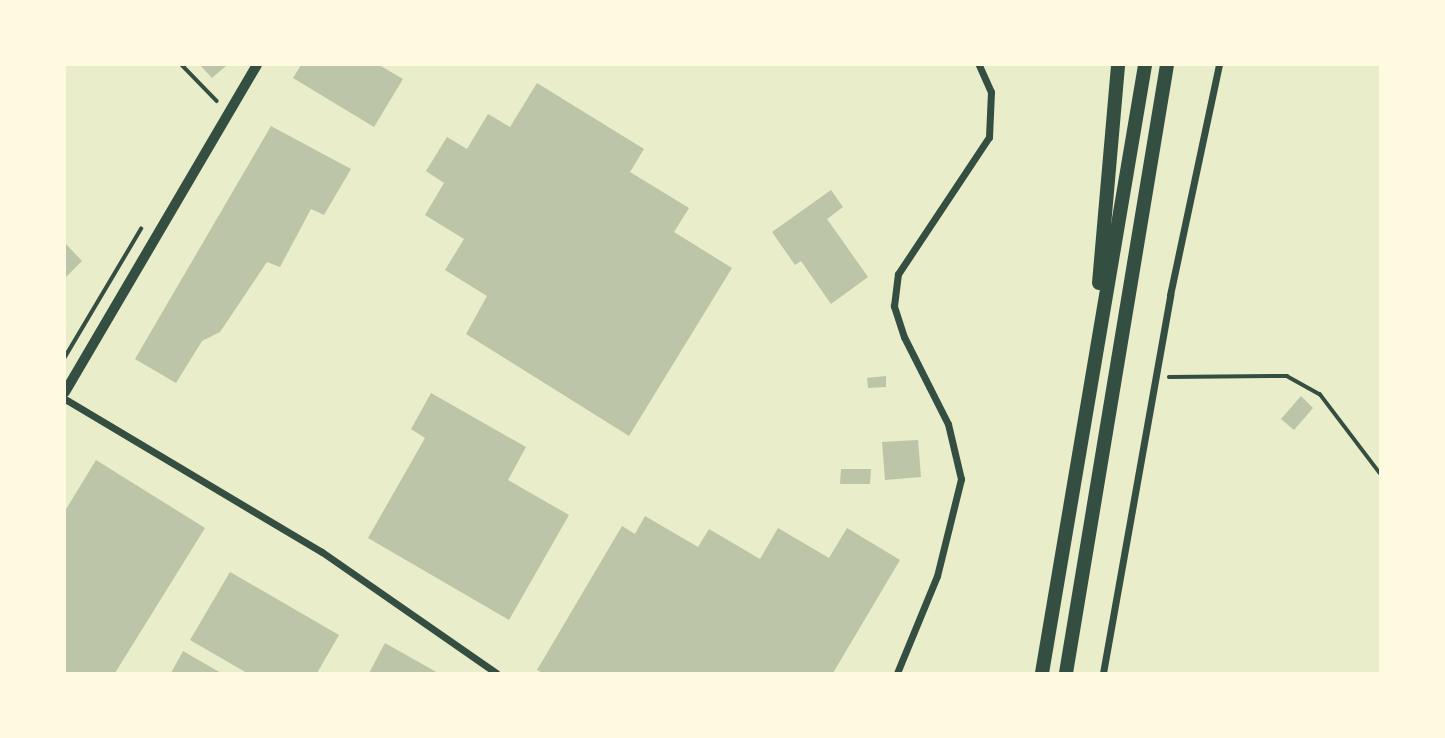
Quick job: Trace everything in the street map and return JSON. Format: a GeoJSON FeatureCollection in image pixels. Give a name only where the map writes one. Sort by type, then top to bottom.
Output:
{"type":"FeatureCollection","features":[{"type":"Feature","properties":{"kind":"highway"},"geometry":{"type":"LineString","coordinates":[[1090,388],[1118,65]]}},
{"type":"Feature","properties":{"kind":"highway"},"geometry":{"type":"LineString","coordinates":[[1042,673],[1145,65]]}},
{"type":"Feature","properties":{"kind":"highway"},"geometry":{"type":"LineString","coordinates":[[1066,673],[1167,65]]}},
{"type":"Feature","properties":{"kind":"street"},"geometry":{"type":"LineString","coordinates":[[65,392],[257,65]]}},
{"type":"Feature","properties":{"kind":"street"},"geometry":{"type":"LineString","coordinates":[[897,673],[937,576],[961,479],[948,425],[894,306],[898,274],[989,137],[991,92],[979,65]]}},
{"type":"Feature","properties":{"kind":"street"},"geometry":{"type":"LineString","coordinates":[[1103,673],[1157,377],[1219,65]]}},
{"type":"Feature","properties":{"kind":"street"},"geometry":{"type":"LineString","coordinates":[[65,399],[322,552],[496,673]]}},
{"type":"Feature","properties":{"kind":"path"},"geometry":{"type":"LineString","coordinates":[[182,65],[229,113]]}},
{"type":"Feature","properties":{"kind":"path"},"geometry":{"type":"LineString","coordinates":[[1157,377],[1287,376],[1320,394],[1380,472]]}},
{"type":"Feature","properties":{"kind":"building"},"geometry":{"type":"Polygon","coordinates":[[[200,65],[227,65],[212,78],[200,65]]]}},
{"type":"Feature","properties":{"kind":"building"},"geometry":{"type":"Polygon","coordinates":[[[301,65],[379,65],[403,79],[374,127],[293,78],[301,65]]]}},
{"type":"Feature","properties":{"kind":"building"},"geometry":{"type":"Polygon","coordinates":[[[537,83],[644,149],[630,172],[689,208],[674,232],[732,268],[629,436],[466,334],[487,296],[445,270],[464,239],[425,215],[444,183],[426,171],[447,137],[467,149],[488,114],[510,127],[537,83]]]}},
{"type":"Feature","properties":{"kind":"building"},"geometry":{"type":"Polygon","coordinates":[[[271,126],[351,169],[324,215],[311,209],[280,267],[267,262],[220,332],[202,341],[176,383],[135,359],[271,126]]]}},
{"type":"Feature","properties":{"kind":"building"},"geometry":{"type":"Polygon","coordinates":[[[831,190],[843,207],[827,219],[868,277],[831,304],[801,261],[795,265],[772,232],[831,190]]]}},
{"type":"Feature","properties":{"kind":"building"},"geometry":{"type":"Polygon","coordinates":[[[65,243],[82,261],[65,278],[65,243]]]}},
{"type":"Feature","properties":{"kind":"building"},"geometry":{"type":"Polygon","coordinates":[[[886,376],[886,387],[868,388],[867,378],[886,376]]]}},
{"type":"Feature","properties":{"kind":"building"},"geometry":{"type":"Polygon","coordinates":[[[431,393],[526,447],[508,480],[569,515],[509,620],[368,538],[425,438],[411,429],[431,393]]]}},
{"type":"Feature","properties":{"kind":"building"},"geometry":{"type":"Polygon","coordinates":[[[1301,396],[1313,408],[1294,430],[1281,419],[1301,396]]]}},
{"type":"Feature","properties":{"kind":"building"},"geometry":{"type":"Polygon","coordinates":[[[918,440],[921,477],[885,480],[882,442],[918,440]]]}},
{"type":"Feature","properties":{"kind":"building"},"geometry":{"type":"Polygon","coordinates":[[[96,460],[205,528],[115,673],[65,673],[65,511],[96,460]]]}},
{"type":"Feature","properties":{"kind":"building"},"geometry":{"type":"Polygon","coordinates":[[[841,469],[871,469],[870,484],[840,484],[841,469]]]}},
{"type":"Feature","properties":{"kind":"building"},"geometry":{"type":"Polygon","coordinates":[[[645,516],[698,547],[709,529],[760,559],[778,528],[829,558],[847,528],[900,560],[833,673],[543,673],[537,670],[622,526],[635,534],[645,516]]]}},
{"type":"Feature","properties":{"kind":"building"},"geometry":{"type":"Polygon","coordinates":[[[230,572],[339,635],[317,673],[247,673],[190,640],[230,572]]]}},
{"type":"Feature","properties":{"kind":"building"},"geometry":{"type":"Polygon","coordinates":[[[385,643],[438,673],[369,673],[385,643]]]}},
{"type":"Feature","properties":{"kind":"building"},"geometry":{"type":"Polygon","coordinates":[[[183,651],[221,673],[171,673],[183,651]]]}}]}
